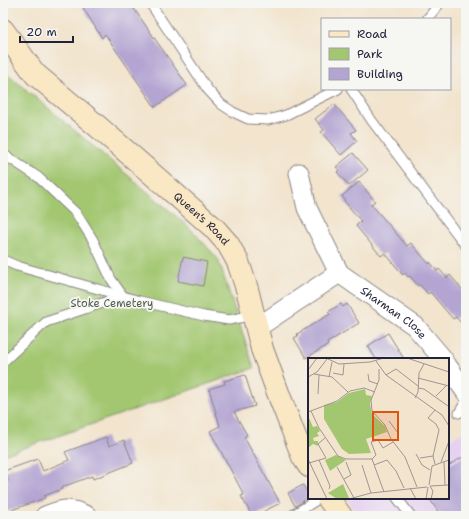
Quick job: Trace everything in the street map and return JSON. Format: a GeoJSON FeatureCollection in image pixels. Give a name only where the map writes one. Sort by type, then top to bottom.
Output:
{"type":"FeatureCollection","features":[{"type":"Feature","properties":{"kind":"street","name":"Queen's Road"},"geometry":{"type":"LineString","coordinates":[[3,30],[35,74],[214,228],[228,244],[238,262],[256,321],[262,350],[303,457],[308,464]]}},
{"type":"Feature","properties":{"kind":"street","name":"Sharman Close"},"geometry":{"type":"LineString","coordinates":[[299,173],[301,209],[339,273],[415,326],[442,358]]}},
{"type":"Feature","properties":{"kind":"street"},"geometry":{"type":"LineString","coordinates":[[256,321],[339,273]]}},
{"type":"Feature","properties":{"kind":"street"},"geometry":{"type":"LineString","coordinates":[[449,368],[466,392]]}},
{"type":"Feature","properties":{"kind":"street"},"geometry":{"type":"LineString","coordinates":[[329,499],[341,516]]}},
{"type":"Feature","properties":{"kind":"street"},"geometry":{"type":"LineString","coordinates":[[45,516],[59,511],[73,510],[87,516]]}},
{"type":"Feature","properties":{"kind":"lane"},"geometry":{"type":"LineString","coordinates":[[150,3],[208,90],[221,104],[243,117],[248,119],[268,120],[286,115],[336,90]]}},
{"type":"Feature","properties":{"kind":"lane"},"geometry":{"type":"LineString","coordinates":[[428,18],[440,3]]}},
{"type":"Feature","properties":{"kind":"lane"},"geometry":{"type":"LineString","coordinates":[[352,90],[372,121],[466,246]]}},
{"type":"Feature","properties":{"kind":"lane"},"geometry":{"type":"LineString","coordinates":[[3,154],[38,177],[76,213],[93,240],[111,278],[123,296]]}},
{"type":"Feature","properties":{"kind":"lane"},"geometry":{"type":"LineString","coordinates":[[3,260],[17,266],[123,296],[204,316],[229,320],[256,321]]}},
{"type":"Feature","properties":{"kind":"lane"},"geometry":{"type":"LineString","coordinates":[[3,362],[46,322],[123,296]]}},
{"type":"Feature","properties":{"kind":"lane"},"geometry":{"type":"LineString","coordinates":[[459,413],[466,401]]}},
{"type":"Feature","properties":{"kind":"lane"},"geometry":{"type":"LineString","coordinates":[[291,516],[318,499]]}},
{"type":"Feature","properties":{"kind":"lane"},"geometry":{"type":"LineString","coordinates":[[398,499],[411,516]]}},
{"type":"Feature","properties":{"kind":"shaded area"},"geometry":{"type":"Polygon","coordinates":[[[466,431],[466,516],[359,516],[347,499],[449,499],[449,440],[466,431]]]}},
{"type":"Feature","properties":{"kind":"green space","name":"Stoke Cemetery"},"geometry":{"type":"Polygon","coordinates":[[[3,70],[189,227],[218,259],[254,368],[3,455],[3,70]]]}},
{"type":"Feature","properties":{"kind":"building"},"geometry":{"type":"Polygon","coordinates":[[[80,3],[130,3],[187,85],[155,107],[105,34],[102,38],[80,3]]]}},
{"type":"Feature","properties":{"kind":"building"},"geometry":{"type":"Polygon","coordinates":[[[334,104],[356,130],[351,133],[357,141],[341,155],[321,132],[324,130],[315,119],[334,104]]]}},
{"type":"Feature","properties":{"kind":"building"},"geometry":{"type":"Polygon","coordinates":[[[353,153],[368,170],[349,186],[337,172],[340,170],[336,167],[353,153]]]}},
{"type":"Feature","properties":{"kind":"building"},"geometry":{"type":"Polygon","coordinates":[[[359,182],[375,201],[371,204],[407,246],[411,243],[429,264],[430,262],[437,271],[439,269],[447,278],[450,275],[466,294],[466,329],[456,317],[453,319],[430,292],[428,294],[420,285],[418,286],[410,276],[408,277],[405,273],[403,275],[385,253],[381,256],[356,226],[361,221],[344,201],[345,200],[342,196],[359,182]]]}},
{"type":"Feature","properties":{"kind":"building"},"geometry":{"type":"Polygon","coordinates":[[[183,257],[207,262],[203,286],[178,281],[183,257]]]}},
{"type":"Feature","properties":{"kind":"building"},"geometry":{"type":"Polygon","coordinates":[[[341,304],[343,307],[347,304],[359,323],[327,343],[328,345],[306,358],[294,338],[298,336],[297,334],[330,314],[328,312],[341,304]]]}},
{"type":"Feature","properties":{"kind":"building"},"geometry":{"type":"Polygon","coordinates":[[[388,333],[403,358],[375,358],[368,346],[388,333]]]}},
{"type":"Feature","properties":{"kind":"building"},"geometry":{"type":"Polygon","coordinates":[[[245,375],[255,406],[234,412],[247,435],[244,437],[280,503],[255,516],[252,516],[241,496],[244,495],[210,431],[220,426],[209,389],[225,384],[224,381],[245,375]]]}},
{"type":"Feature","properties":{"kind":"building"},"geometry":{"type":"Polygon","coordinates":[[[106,437],[109,446],[124,440],[133,463],[93,479],[92,476],[62,487],[62,489],[44,496],[45,498],[3,513],[3,483],[8,481],[4,471],[38,459],[43,471],[69,460],[65,452],[106,437]]]}},
{"type":"Feature","properties":{"kind":"building"},"geometry":{"type":"Polygon","coordinates":[[[466,455],[466,516],[441,516],[430,499],[449,499],[449,465],[466,455]]]}},
{"type":"Feature","properties":{"kind":"building"},"geometry":{"type":"Polygon","coordinates":[[[303,485],[308,496],[295,506],[288,493],[303,485]]]}}]}
